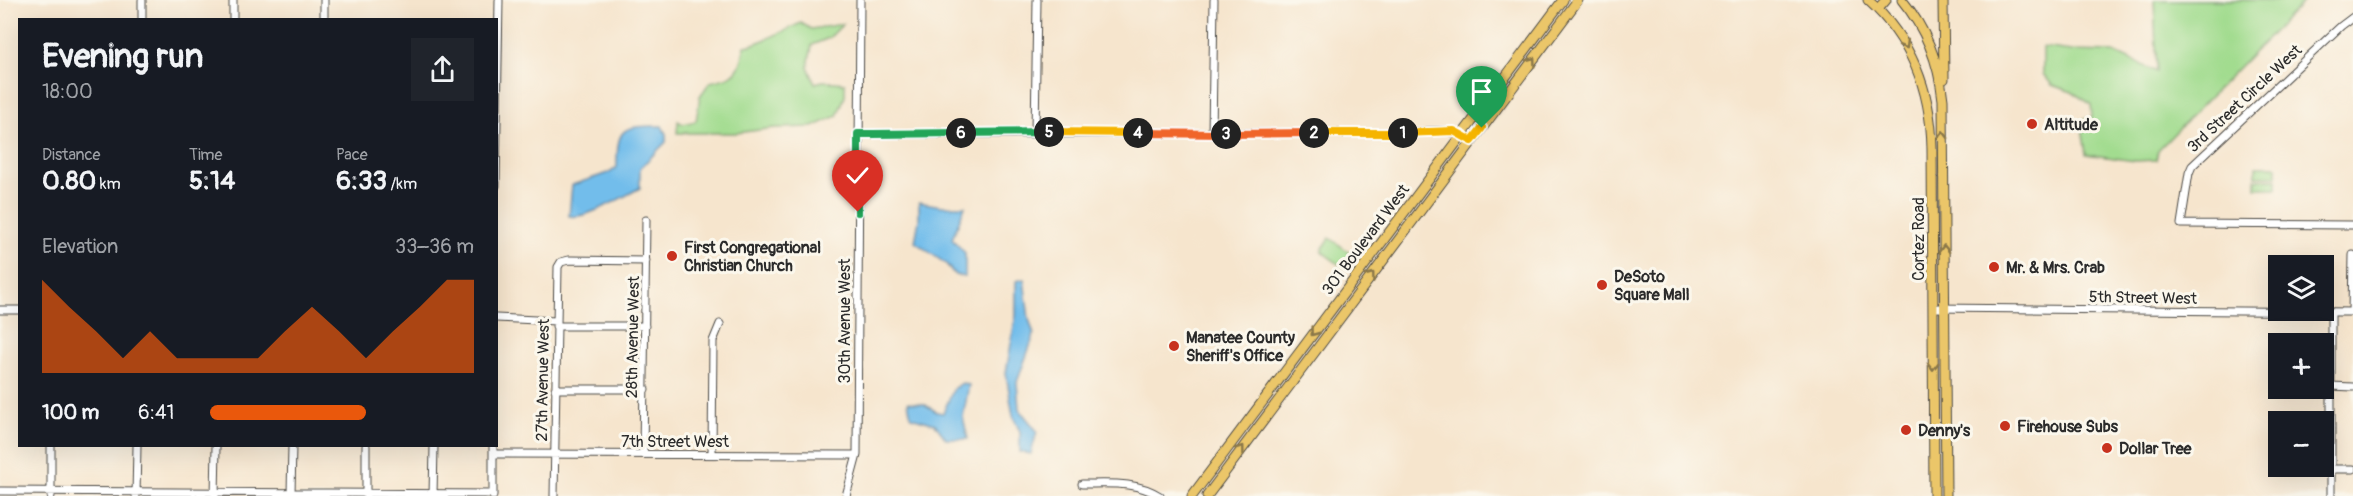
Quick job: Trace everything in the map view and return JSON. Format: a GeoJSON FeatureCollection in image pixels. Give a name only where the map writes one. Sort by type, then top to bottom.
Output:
{"type":"FeatureCollection","features":[{"type":"Feature","properties":{"kind":"main road","name":"301 Boulevard West"},"geometry":{"type":"LineString","coordinates":[[1192,496],[1563,0]]}},
{"type":"Feature","properties":{"kind":"main road","name":"301 Boulevard West"},"geometry":{"type":"LineString","coordinates":[[1207,496],[1578,0]]}},
{"type":"Feature","properties":{"kind":"main road","name":"Cortez Road"},"geometry":{"type":"LineString","coordinates":[[1869,0],[1894,28],[1910,54],[1923,84],[1928,104],[1932,148],[1934,495]]}},
{"type":"Feature","properties":{"kind":"main road"},"geometry":{"type":"LineString","coordinates":[[1878,9],[1886,0]]}},
{"type":"Feature","properties":{"kind":"main road","name":"Cortez Road"},"geometry":{"type":"LineString","coordinates":[[1902,0],[1917,20],[1931,47],[1939,73],[1943,100],[1946,495]]}},
{"type":"Feature","properties":{"kind":"main road"},"geometry":{"type":"LineString","coordinates":[[1943,0],[1943,100]]}},
{"type":"Feature","properties":{"kind":"street"},"geometry":{"type":"LineString","coordinates":[[142,0],[142,18]]}},
{"type":"Feature","properties":{"kind":"street"},"geometry":{"type":"LineString","coordinates":[[233,0],[233,18]]}},
{"type":"Feature","properties":{"kind":"street"},"geometry":{"type":"LineString","coordinates":[[324,0],[324,18]]}},
{"type":"Feature","properties":{"kind":"street"},"geometry":{"type":"LineString","coordinates":[[498,60],[499,0]]}},
{"type":"Feature","properties":{"kind":"street","name":"30th Avenue West"},"geometry":{"type":"LineString","coordinates":[[846,496],[856,455],[860,0]]}},
{"type":"Feature","properties":{"kind":"street"},"geometry":{"type":"LineString","coordinates":[[1035,132],[1037,0]]}},
{"type":"Feature","properties":{"kind":"street"},"geometry":{"type":"LineString","coordinates":[[1212,134],[1214,0]]}},
{"type":"Feature","properties":{"kind":"street","name":"3rd Street Circle West"},"geometry":{"type":"LineString","coordinates":[[2353,17],[2192,166],[2181,224],[2353,225]]}},
{"type":"Feature","properties":{"kind":"street"},"geometry":{"type":"LineString","coordinates":[[858,134],[1035,132],[1212,134],[1447,131],[1462,134],[1472,141]]}},
{"type":"Feature","properties":{"kind":"street","name":"28th Avenue West"},"geometry":{"type":"LineString","coordinates":[[643,454],[646,220]]}},
{"type":"Feature","properties":{"kind":"street"},"geometry":{"type":"LineString","coordinates":[[2353,255],[2353,312]]}},
{"type":"Feature","properties":{"kind":"street","name":"27th Avenue West"},"geometry":{"type":"LineString","coordinates":[[554,496],[557,272],[560,264],[569,260],[646,261]]}},
{"type":"Feature","properties":{"kind":"street","name":"5th Street West"},"geometry":{"type":"LineString","coordinates":[[1933,308],[2268,311]]}},
{"type":"Feature","properties":{"kind":"street"},"geometry":{"type":"LineString","coordinates":[[0,310],[18,310]]}},
{"type":"Feature","properties":{"kind":"street","name":"5th Street West"},"geometry":{"type":"LineString","coordinates":[[2334,312],[2353,312]]}},
{"type":"Feature","properties":{"kind":"street"},"geometry":{"type":"LineString","coordinates":[[498,318],[556,324],[645,326]]}},
{"type":"Feature","properties":{"kind":"street"},"geometry":{"type":"LineString","coordinates":[[712,454],[713,341],[720,324]]}},
{"type":"Feature","properties":{"kind":"street"},"geometry":{"type":"LineString","coordinates":[[2334,386],[2353,387]]}},
{"type":"Feature","properties":{"kind":"street"},"geometry":{"type":"LineString","coordinates":[[555,389],[645,389]]}},
{"type":"Feature","properties":{"kind":"street"},"geometry":{"type":"LineString","coordinates":[[1934,398],[1945,398]]}},
{"type":"Feature","properties":{"kind":"street"},"geometry":{"type":"LineString","coordinates":[[1260,405],[1269,412]]}},
{"type":"Feature","properties":{"kind":"street"},"geometry":{"type":"LineString","coordinates":[[51,447],[51,494]]}},
{"type":"Feature","properties":{"kind":"street"},"geometry":{"type":"LineString","coordinates":[[136,494],[137,447]]}},
{"type":"Feature","properties":{"kind":"street"},"geometry":{"type":"LineString","coordinates":[[215,494],[216,447]]}},
{"type":"Feature","properties":{"kind":"street"},"geometry":{"type":"LineString","coordinates":[[291,494],[292,447]]}},
{"type":"Feature","properties":{"kind":"street"},"geometry":{"type":"LineString","coordinates":[[366,447],[366,495]]}},
{"type":"Feature","properties":{"kind":"street"},"geometry":{"type":"LineString","coordinates":[[434,447],[434,495]]}},
{"type":"Feature","properties":{"kind":"street"},"geometry":{"type":"LineString","coordinates":[[0,491],[51,494],[493,495],[493,447]]}},
{"type":"Feature","properties":{"kind":"street","name":"7th Street West"},"geometry":{"type":"LineString","coordinates":[[493,454],[856,455]]}},
{"type":"Feature","properties":{"kind":"street"},"geometry":{"type":"LineString","coordinates":[[2334,469],[2353,469]]}},
{"type":"Feature","properties":{"kind":"street"},"geometry":{"type":"LineString","coordinates":[[2331,477],[2331,496]]}},
{"type":"Feature","properties":{"kind":"street"},"geometry":{"type":"LineString","coordinates":[[1082,484],[1129,484],[1160,496]]}},
{"type":"Feature","properties":{"kind":"street"},"geometry":{"type":"LineString","coordinates":[[1934,495],[1946,495]]}},
{"type":"Feature","properties":{"kind":"green space"},"geometry":{"type":"Polygon","coordinates":[[[2154,0],[2305,0],[2158,150],[2156,160],[2135,161],[2086,154],[2081,120],[2092,117],[2091,104],[2072,92],[2052,85],[2043,74],[2043,47],[2071,51],[2114,52],[2157,72],[2154,0]]]}},
{"type":"Feature","properties":{"kind":"green space"},"geometry":{"type":"Polygon","coordinates":[[[801,23],[811,29],[843,24],[829,38],[812,45],[808,67],[815,83],[823,81],[845,83],[845,96],[837,116],[813,127],[775,128],[736,133],[677,133],[678,121],[683,124],[696,121],[700,96],[710,82],[726,78],[736,72],[745,46],[801,23]]]}},
{"type":"Feature","properties":{"kind":"green space"},"geometry":{"type":"Polygon","coordinates":[[[2256,166],[2277,166],[2277,176],[2256,176],[2256,166]]]}},
{"type":"Feature","properties":{"kind":"green space"},"geometry":{"type":"Polygon","coordinates":[[[2256,179],[2277,179],[2277,188],[2256,188],[2256,179]]]}},
{"type":"Feature","properties":{"kind":"green space"},"geometry":{"type":"Polygon","coordinates":[[[1330,238],[1353,255],[1344,268],[1321,251],[1330,238]]]}},
{"type":"Feature","properties":{"kind":"water"},"geometry":{"type":"Polygon","coordinates":[[[662,126],[666,134],[666,142],[640,168],[640,188],[595,211],[569,216],[572,185],[611,172],[617,167],[618,143],[624,131],[630,128],[662,126]]]}},
{"type":"Feature","properties":{"kind":"water"},"geometry":{"type":"Polygon","coordinates":[[[919,202],[941,206],[965,206],[952,239],[965,253],[965,277],[955,275],[946,264],[915,242],[919,202]]]}},
{"type":"Feature","properties":{"kind":"water"},"geometry":{"type":"Polygon","coordinates":[[[1024,279],[1029,319],[1034,335],[1017,382],[1019,409],[1037,431],[1031,454],[1020,452],[1020,432],[1013,416],[1006,373],[1016,315],[1016,281],[1024,279]]]}},
{"type":"Feature","properties":{"kind":"water"},"geometry":{"type":"Polygon","coordinates":[[[962,383],[969,385],[963,417],[968,439],[946,439],[935,424],[911,417],[908,402],[924,404],[943,413],[954,388],[962,383]]]}},
{"type":"Feature","properties":{"kind":"place","name":"Altitude"},"geometry":{"type":"Point","coordinates":[2032,124]}},
{"type":"Feature","properties":{"kind":"place","name":"First Congregational Christian Church"},"geometry":{"type":"Point","coordinates":[672,256]}},
{"type":"Feature","properties":{"kind":"place","name":"Mr. & Mrs. Crab"},"geometry":{"type":"Point","coordinates":[1994,267]}},
{"type":"Feature","properties":{"kind":"place","name":"DeSoto Square Mall"},"geometry":{"type":"Point","coordinates":[1602,285]}},
{"type":"Feature","properties":{"kind":"place","name":"Manatee County Sheriff's Office"},"geometry":{"type":"Point","coordinates":[1174,346]}},
{"type":"Feature","properties":{"kind":"place","name":"Firehouse Subs"},"geometry":{"type":"Point","coordinates":[2005,426]}},
{"type":"Feature","properties":{"kind":"place","name":"Denny's"},"geometry":{"type":"Point","coordinates":[1906,430]}},
{"type":"Feature","properties":{"kind":"place","name":"Dollar Tree"},"geometry":{"type":"Point","coordinates":[2107,448]}},
{"type":"Feature","properties":{"kind":"route"},"geometry":{"type":"LineString","coordinates":[[858,212],[858,134],[1454,131],[1472,141],[1482,128]]}}]}
